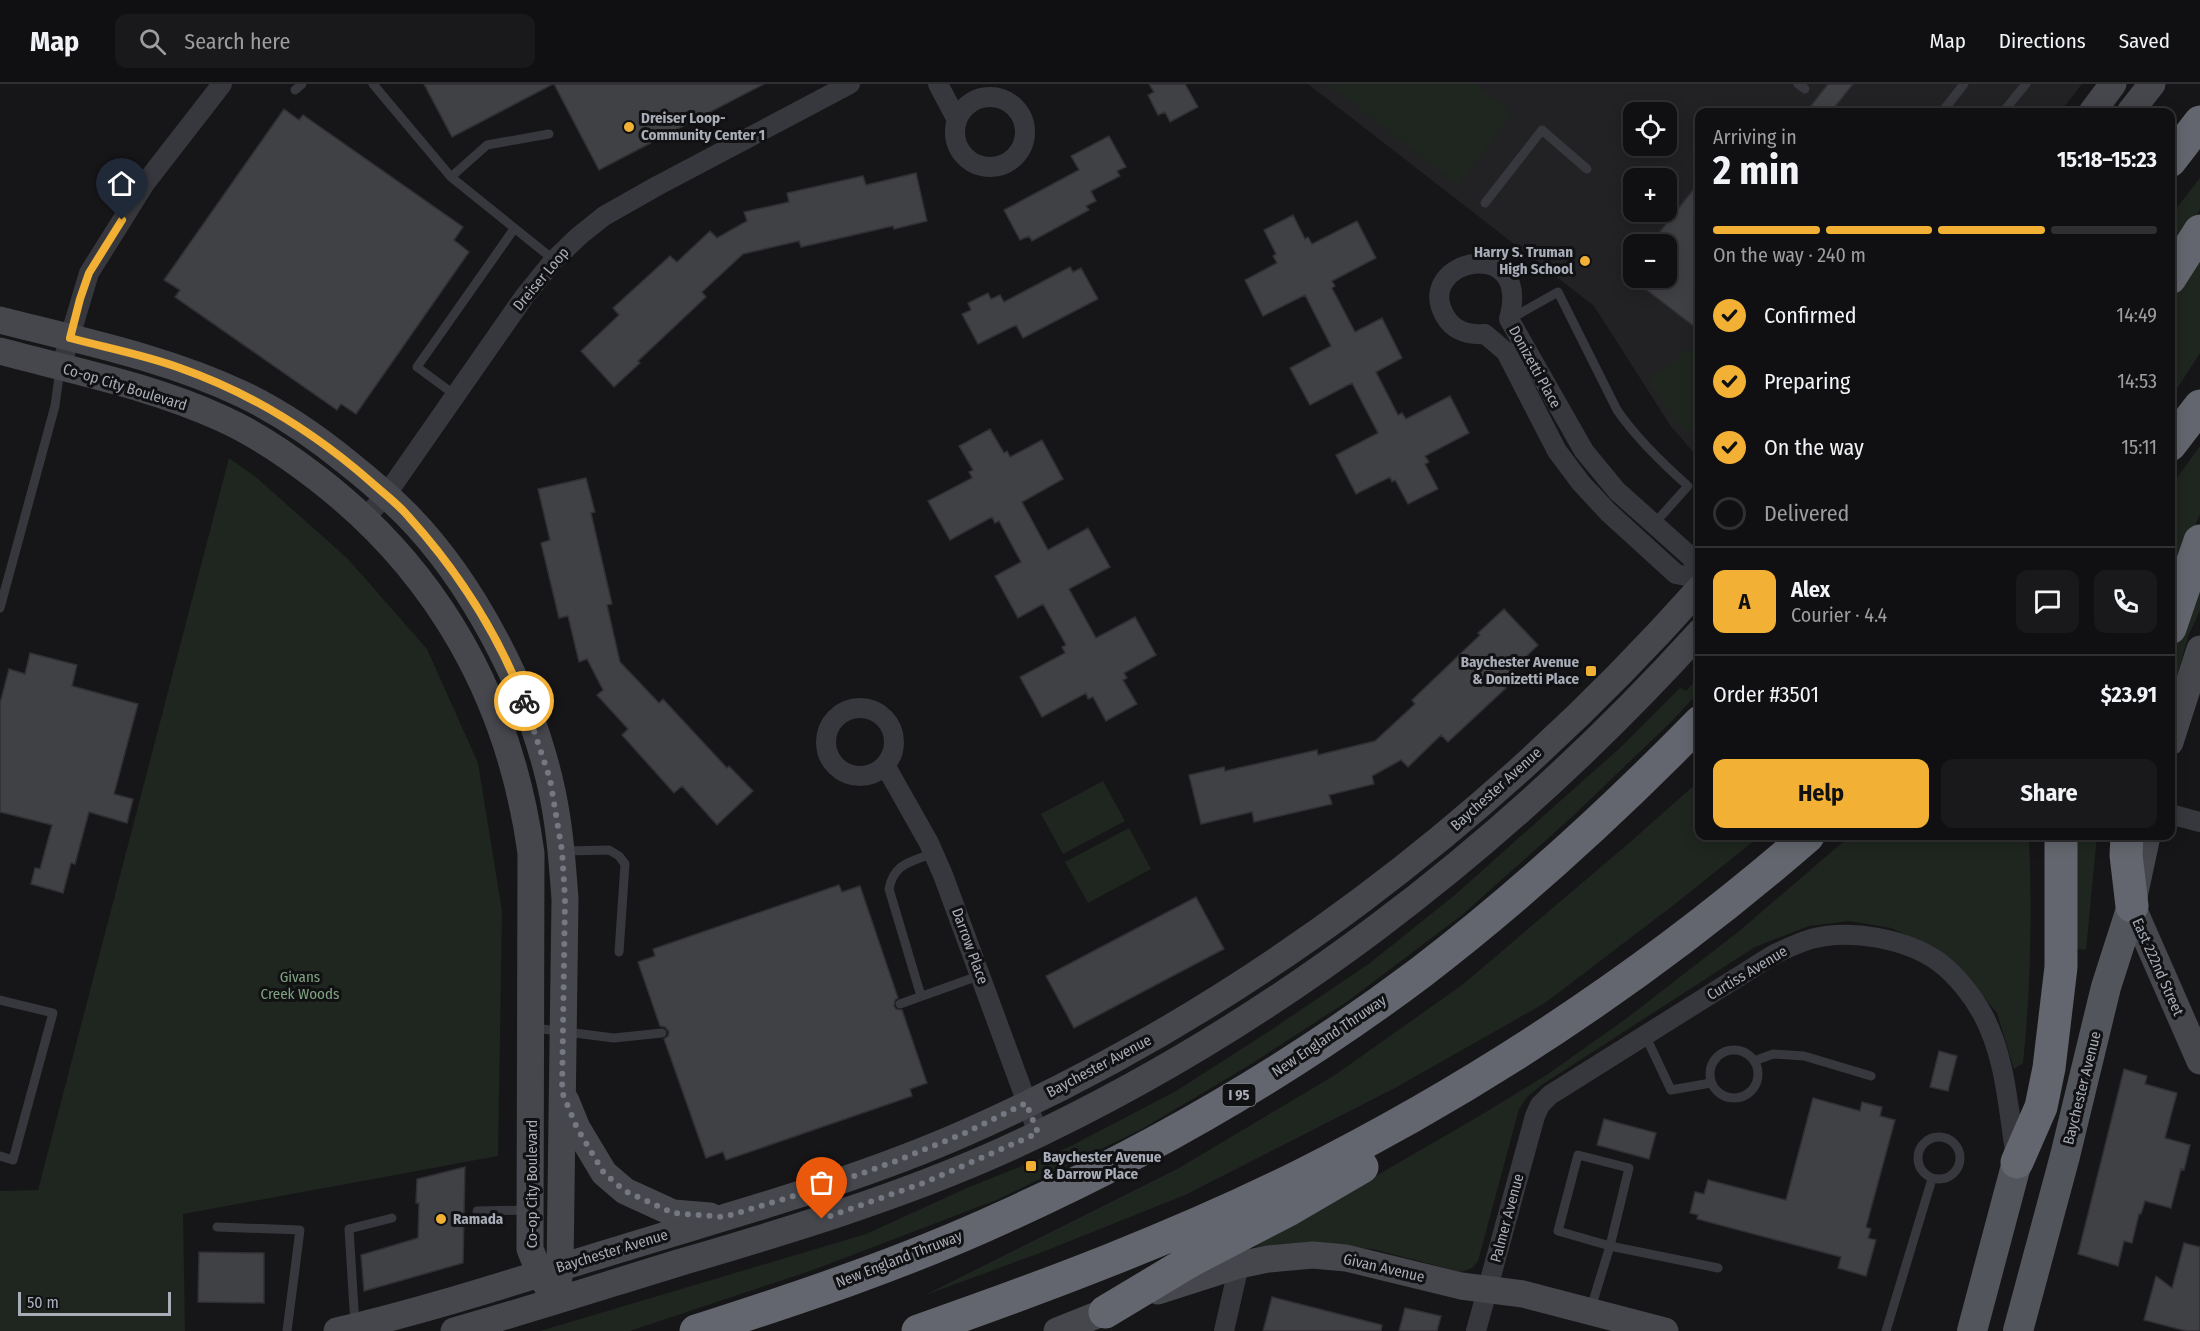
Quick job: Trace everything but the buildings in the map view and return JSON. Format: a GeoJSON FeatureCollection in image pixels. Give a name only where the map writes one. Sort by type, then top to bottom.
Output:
{"type":"FeatureCollection","features":[{"type":"Feature","properties":{"kind":"highway"},"geometry":{"type":"LineString","coordinates":[[2175,154],[2200,122]]}},
{"type":"Feature","properties":{"kind":"highway"},"geometry":{"type":"LineString","coordinates":[[2175,270],[2200,231]]}},
{"type":"Feature","properties":{"kind":"highway"},"geometry":{"type":"LineString","coordinates":[[2175,438],[2200,406]]}},
{"type":"Feature","properties":{"kind":"highway"},"geometry":{"type":"LineString","coordinates":[[2175,614],[2200,541]]}},
{"type":"Feature","properties":{"kind":"highway","name":"New England Thruway"},"geometry":{"type":"LineString","coordinates":[[696,1331],[872,1271],[993,1222],[1138,1152],[1236,1097],[1392,994],[1479,926],[1591,828],[1695,727]]}},
{"type":"Feature","properties":{"kind":"highway"},"geometry":{"type":"LineString","coordinates":[[918,1331],[1062,1278],[1162,1237],[1299,1176],[1365,1142],[1465,1086],[1605,995],[1682,939],[1803,840]]}},
{"type":"Feature","properties":{"kind":"highway"},"geometry":{"type":"LineString","coordinates":[[2017,1162],[2041,1107],[2049,1068],[2061,967],[2061,840]]}},
{"type":"Feature","properties":{"kind":"highway"},"geometry":{"type":"LineString","coordinates":[[2132,906],[2126,855],[2137,840]]}},
{"type":"Feature","properties":{"kind":"highway"},"geometry":{"type":"LineString","coordinates":[[1105,1312],[1190,1261],[1290,1209],[1493,1089],[1557,1027]]}},
{"type":"Feature","properties":{"kind":"main road"},"geometry":{"type":"LineString","coordinates":[[2095,108],[2113,84]]}},
{"type":"Feature","properties":{"kind":"main road"},"geometry":{"type":"LineString","coordinates":[[2133,108],[2152,84]]}},
{"type":"Feature","properties":{"kind":"main road","name":"Co-op City Boulevard"},"geometry":{"type":"LineString","coordinates":[[0,320],[180,367],[244,394],[321,442],[407,514],[438,551],[466,591],[502,652],[518,686],[550,779],[562,851],[565,899],[562,1092],[550,1271],[555,1301]]}},
{"type":"Feature","properties":{"kind":"main road","name":"Co-op City Boulevard"},"geometry":{"type":"LineString","coordinates":[[0,351],[150,391],[221,418],[261,440],[299,464],[340,495],[365,518],[396,550],[429,591],[462,642],[495,709],[515,770],[526,815],[531,852],[530,1249],[550,1271]]}},
{"type":"Feature","properties":{"kind":"main road","name":"Baychester Avenue"},"geometry":{"type":"LineString","coordinates":[[346,1329],[452,1301],[827,1186],[896,1161],[965,1133],[1197,1013],[1261,973],[1374,892],[1438,841],[1523,766],[1603,690],[1695,593]]}},
{"type":"Feature","properties":{"kind":"main road","name":"Baychester Avenue"},"geometry":{"type":"LineString","coordinates":[[454,1331],[857,1208],[952,1171],[1038,1133],[1134,1084],[1197,1048],[1298,984],[1387,921],[1497,832],[1550,784],[1616,720],[1695,637]]}},
{"type":"Feature","properties":{"kind":"main road"},"geometry":{"type":"LineString","coordinates":[[2175,726],[2200,649]]}},
{"type":"Feature","properties":{"kind":"main road"},"geometry":{"type":"LineString","coordinates":[[531,852],[562,851]]}},
{"type":"Feature","properties":{"kind":"main road","name":"Baychester Avenue"},"geometry":{"type":"LineString","coordinates":[[2018,1331],[2065,1156],[2106,987],[2132,906]]}},
{"type":"Feature","properties":{"kind":"main road","name":"East 222nd Street"},"geometry":{"type":"LineString","coordinates":[[2132,906],[2200,1061]]}},
{"type":"Feature","properties":{"kind":"main road"},"geometry":{"type":"LineString","coordinates":[[562,1092],[577,1128],[604,1173],[625,1191],[673,1213],[724,1217]]}},
{"type":"Feature","properties":{"kind":"main road"},"geometry":{"type":"LineString","coordinates":[[1972,1331],[2017,1162]]}},
{"type":"Feature","properties":{"kind":"main road","name":"Givan Avenue"},"geometry":{"type":"LineString","coordinates":[[1105,1312],[1188,1280],[1239,1265],[1269,1259],[1313,1256],[1346,1258],[1461,1286],[1523,1293],[1603,1317],[1665,1331]]}},
{"type":"Feature","properties":{"kind":"main road"},"geometry":{"type":"LineString","coordinates":[[1057,1331],[1105,1312]]}},
{"type":"Feature","properties":{"kind":"street"},"geometry":{"type":"LineString","coordinates":[[61,367],[89,273],[146,182],[222,84]]}},
{"type":"Feature","properties":{"kind":"street","name":"Dreiser Loop"},"geometry":{"type":"LineString","coordinates":[[365,518],[386,495],[524,297],[554,260],[579,236],[620,207],[758,131],[850,84]]}},
{"type":"Feature","properties":{"kind":"street"},"geometry":{"type":"LineString","coordinates":[[938,84],[957,120]]}},
{"type":"Feature","properties":{"kind":"street","name":"Donizetti Place"},"geometry":{"type":"LineString","coordinates":[[1695,563],[1691,557],[1617,491],[1584,451],[1509,319],[1513,300],[1512,288],[1506,277],[1498,269],[1475,262],[1453,271],[1441,291],[1444,315],[1451,325],[1461,332],[1473,335],[1485,334],[1506,352],[1557,451],[1581,483],[1608,512],[1676,574],[1695,578]]}},
{"type":"Feature","properties":{"kind":"street","name":"Darrow Place"},"geometry":{"type":"LineString","coordinates":[[885,765],[933,853],[981,975],[1038,1133]]}},
{"type":"Feature","properties":{"kind":"street"},"geometry":{"type":"LineString","coordinates":[[2175,815],[2200,822]]}},
{"type":"Feature","properties":{"kind":"street","name":"Curtiss Avenue"},"geometry":{"type":"LineString","coordinates":[[1540,1105],[1550,1095],[1773,955],[1798,943],[1813,939],[1850,936],[1879,939],[1901,944],[1939,962],[1958,979],[1982,1014],[2003,1073],[2017,1162]]}},
{"type":"Feature","properties":{"kind":"street","name":"Palmer Avenue"},"geometry":{"type":"LineString","coordinates":[[1476,1331],[1534,1116],[1540,1105]]}},
{"type":"Feature","properties":{"kind":"street"},"geometry":{"type":"LineString","coordinates":[[1224,1331],[1239,1265]]}},
{"type":"Feature","properties":{"kind":"lane"},"geometry":{"type":"LineString","coordinates":[[373,84],[450,177],[554,260]]}},
{"type":"Feature","properties":{"kind":"lane"},"geometry":{"type":"LineString","coordinates":[[1945,108],[1964,84]]}},
{"type":"Feature","properties":{"kind":"lane"},"geometry":{"type":"LineString","coordinates":[[2006,108],[2026,84]]}},
{"type":"Feature","properties":{"kind":"lane"},"geometry":{"type":"LineString","coordinates":[[1485,203],[1542,130],[1587,169]]}},
{"type":"Feature","properties":{"kind":"lane"},"geometry":{"type":"LineString","coordinates":[[450,177],[487,145],[549,134]]}},
{"type":"Feature","properties":{"kind":"lane"},"geometry":{"type":"LineString","coordinates":[[455,395],[417,367],[514,229]]}},
{"type":"Feature","properties":{"kind":"lane"},"geometry":{"type":"LineString","coordinates":[[1509,319],[1558,292],[1617,410],[1648,450],[1688,486],[1653,525]]}},
{"type":"Feature","properties":{"kind":"lane"},"geometry":{"type":"LineString","coordinates":[[0,608],[55,406],[61,367]]}},
{"type":"Feature","properties":{"kind":"lane"},"geometry":{"type":"LineString","coordinates":[[562,851],[609,850],[619,856],[625,864],[619,952]]}},
{"type":"Feature","properties":{"kind":"lane"},"geometry":{"type":"LineString","coordinates":[[921,996],[889,889],[892,876],[903,866],[933,853]]}},
{"type":"Feature","properties":{"kind":"lane"},"geometry":{"type":"LineString","coordinates":[[900,1004],[981,975]]}},
{"type":"Feature","properties":{"kind":"lane"},"geometry":{"type":"LineString","coordinates":[[0,1000],[53,1013],[13,1160],[0,1156]]}},
{"type":"Feature","properties":{"kind":"lane"},"geometry":{"type":"LineString","coordinates":[[532,1027],[614,1038],[662,1033]]}},
{"type":"Feature","properties":{"kind":"lane"},"geometry":{"type":"LineString","coordinates":[[1645,1035],[1671,1090],[1711,1083]]}},
{"type":"Feature","properties":{"kind":"lane"},"geometry":{"type":"LineString","coordinates":[[1738,1050],[1746,1053],[1754,1060],[1759,1072],[1758,1080],[1751,1093],[1744,1097],[1722,1096],[1711,1083],[1711,1066],[1721,1053],[1738,1050]]}},
{"type":"Feature","properties":{"kind":"lane"},"geometry":{"type":"LineString","coordinates":[[1754,1060],[1773,1054],[1804,1056],[1871,1076]]}},
{"type":"Feature","properties":{"kind":"lane"},"geometry":{"type":"LineString","coordinates":[[1943,1137],[1950,1140],[1959,1150],[1959,1164],[1957,1171],[1945,1179],[1932,1179],[1920,1170],[1919,1149],[1929,1139],[1943,1137]]}},
{"type":"Feature","properties":{"kind":"lane"},"geometry":{"type":"LineString","coordinates":[[1603,1317],[1610,1246],[1629,1168],[1578,1155],[1558,1231],[1610,1246],[1718,1268]]}},
{"type":"Feature","properties":{"kind":"lane"},"geometry":{"type":"LineString","coordinates":[[1886,1331],[1932,1179]]}},
{"type":"Feature","properties":{"kind":"lane"},"geometry":{"type":"LineString","coordinates":[[477,1211],[530,1210]]}},
{"type":"Feature","properties":{"kind":"lane"},"geometry":{"type":"LineString","coordinates":[[346,1329],[350,1229],[392,1218]]}},
{"type":"Feature","properties":{"kind":"lane"},"geometry":{"type":"LineString","coordinates":[[217,1227],[300,1230],[287,1331]]}},
{"type":"Feature","properties":{"kind":"shaded area","name":"Harry S. Truman High School"},"geometry":{"type":"Polygon","coordinates":[[[1308,84],[2082,84],[2063,108],[1695,108],[1695,454],[1670,425],[1594,306],[1308,84]]]}},
{"type":"Feature","properties":{"kind":"green space"},"geometry":{"type":"Polygon","coordinates":[[[1327,84],[1475,84],[1513,114],[1458,185],[1327,84]]]}},
{"type":"Feature","properties":{"kind":"green space"},"geometry":{"type":"Polygon","coordinates":[[[2200,178],[2200,210],[2175,250],[2175,210],[2200,178]]]}},
{"type":"Feature","properties":{"kind":"green space"},"geometry":{"type":"Polygon","coordinates":[[[2200,257],[2200,353],[2175,392],[2175,297],[2200,257]]]}},
{"type":"Feature","properties":{"kind":"green space"},"geometry":{"type":"Polygon","coordinates":[[[1688,348],[1695,354],[1695,437],[1674,419],[1649,381],[1688,348]]]}},
{"type":"Feature","properties":{"kind":"green space"},"geometry":{"type":"Polygon","coordinates":[[[2200,446],[2200,514],[2175,573],[2175,480],[2200,446]]]}},
{"type":"Feature","properties":{"kind":"green space","name":"Givans Creek Woods"},"geometry":{"type":"Polygon","coordinates":[[[229,458],[257,478],[347,558],[427,649],[478,763],[502,911],[498,1156],[183,1214],[185,1331],[0,1331],[0,1191],[38,1190],[229,458]]]}},
{"type":"Feature","properties":{"kind":"green space"},"geometry":{"type":"Polygon","coordinates":[[[2200,576],[2200,611],[2189,634],[2175,683],[2175,650],[2188,602],[2200,576]]]}},
{"type":"Feature","properties":{"kind":"green space"},"geometry":{"type":"Polygon","coordinates":[[[1695,681],[1695,696],[1672,721],[1572,817],[1462,915],[1348,1001],[1248,1066],[1142,1129],[999,1199],[813,1270],[630,1331],[540,1331],[866,1234],[967,1188],[1067,1148],[1176,1091],[1370,963],[1456,894],[1622,746],[1680,688],[1686,691],[1695,681]]]}},
{"type":"Feature","properties":{"kind":"green space"},"geometry":{"type":"Polygon","coordinates":[[[1103,781],[1125,821],[1063,854],[1041,814],[1103,781]]]}},
{"type":"Feature","properties":{"kind":"green space"},"geometry":{"type":"Polygon","coordinates":[[[1695,785],[1695,840],[1755,840],[1545,1003],[1395,1088],[1185,1195],[1040,1253],[923,1296],[1179,1168],[1335,1075],[1462,985],[1695,785]]]}},
{"type":"Feature","properties":{"kind":"green space"},"geometry":{"type":"Polygon","coordinates":[[[1129,828],[1151,869],[1088,903],[1065,862],[1129,828]]]}},
{"type":"Feature","properties":{"kind":"green space"},"geometry":{"type":"Polygon","coordinates":[[[1845,840],[2029,840],[2030,950],[2023,1063],[2014,1069],[1997,1013],[1964,973],[1935,948],[1891,928],[1849,921],[1809,926],[1755,947],[1543,1084],[1527,1097],[1519,1109],[1478,1261],[1472,1268],[1461,1272],[1373,1249],[1287,1244],[1253,1247],[1548,1074],[1627,1018],[1738,932],[1845,840]]]}},
{"type":"Feature","properties":{"kind":"green space"},"geometry":{"type":"Polygon","coordinates":[[[2072,840],[2097,840],[2086,950],[2072,948],[2072,840]]]}},
{"type":"Feature","properties":{"kind":"way so far"},"geometry":{"type":"LineString","coordinates":[[524,701],[550,779],[562,851],[565,899],[562,1092],[577,1128],[604,1173],[625,1191],[673,1213],[724,1217],[827,1186],[896,1161],[965,1133],[1026,1103],[1038,1133],[926,1182],[822,1219]]}},
{"type":"Feature","properties":{"kind":"place","name":"Dreiser Loop- Community Center 1"},"geometry":{"type":"Point","coordinates":[629,127]}},
{"type":"Feature","properties":{"kind":"place","name":"Harry S. Truman High School"},"geometry":{"type":"Point","coordinates":[1585,261]}},
{"type":"Feature","properties":{"kind":"place","name":"Baychester Avenue & Donizetti Place"},"geometry":{"type":"Point","coordinates":[1591,671]}},
{"type":"Feature","properties":{"kind":"place","name":"Baychester Avenue & Darrow Place"},"geometry":{"type":"Point","coordinates":[1031,1166]}},
{"type":"Feature","properties":{"kind":"place","name":"Ramada"},"geometry":{"type":"Point","coordinates":[441,1219]}},
{"type":"Feature","properties":{"kind":"route"},"geometry":{"type":"LineString","coordinates":[[122,220],[89,273],[70,338],[180,367],[244,394],[321,442],[359,472],[407,514],[438,551],[487,623],[524,701]]}}]}
